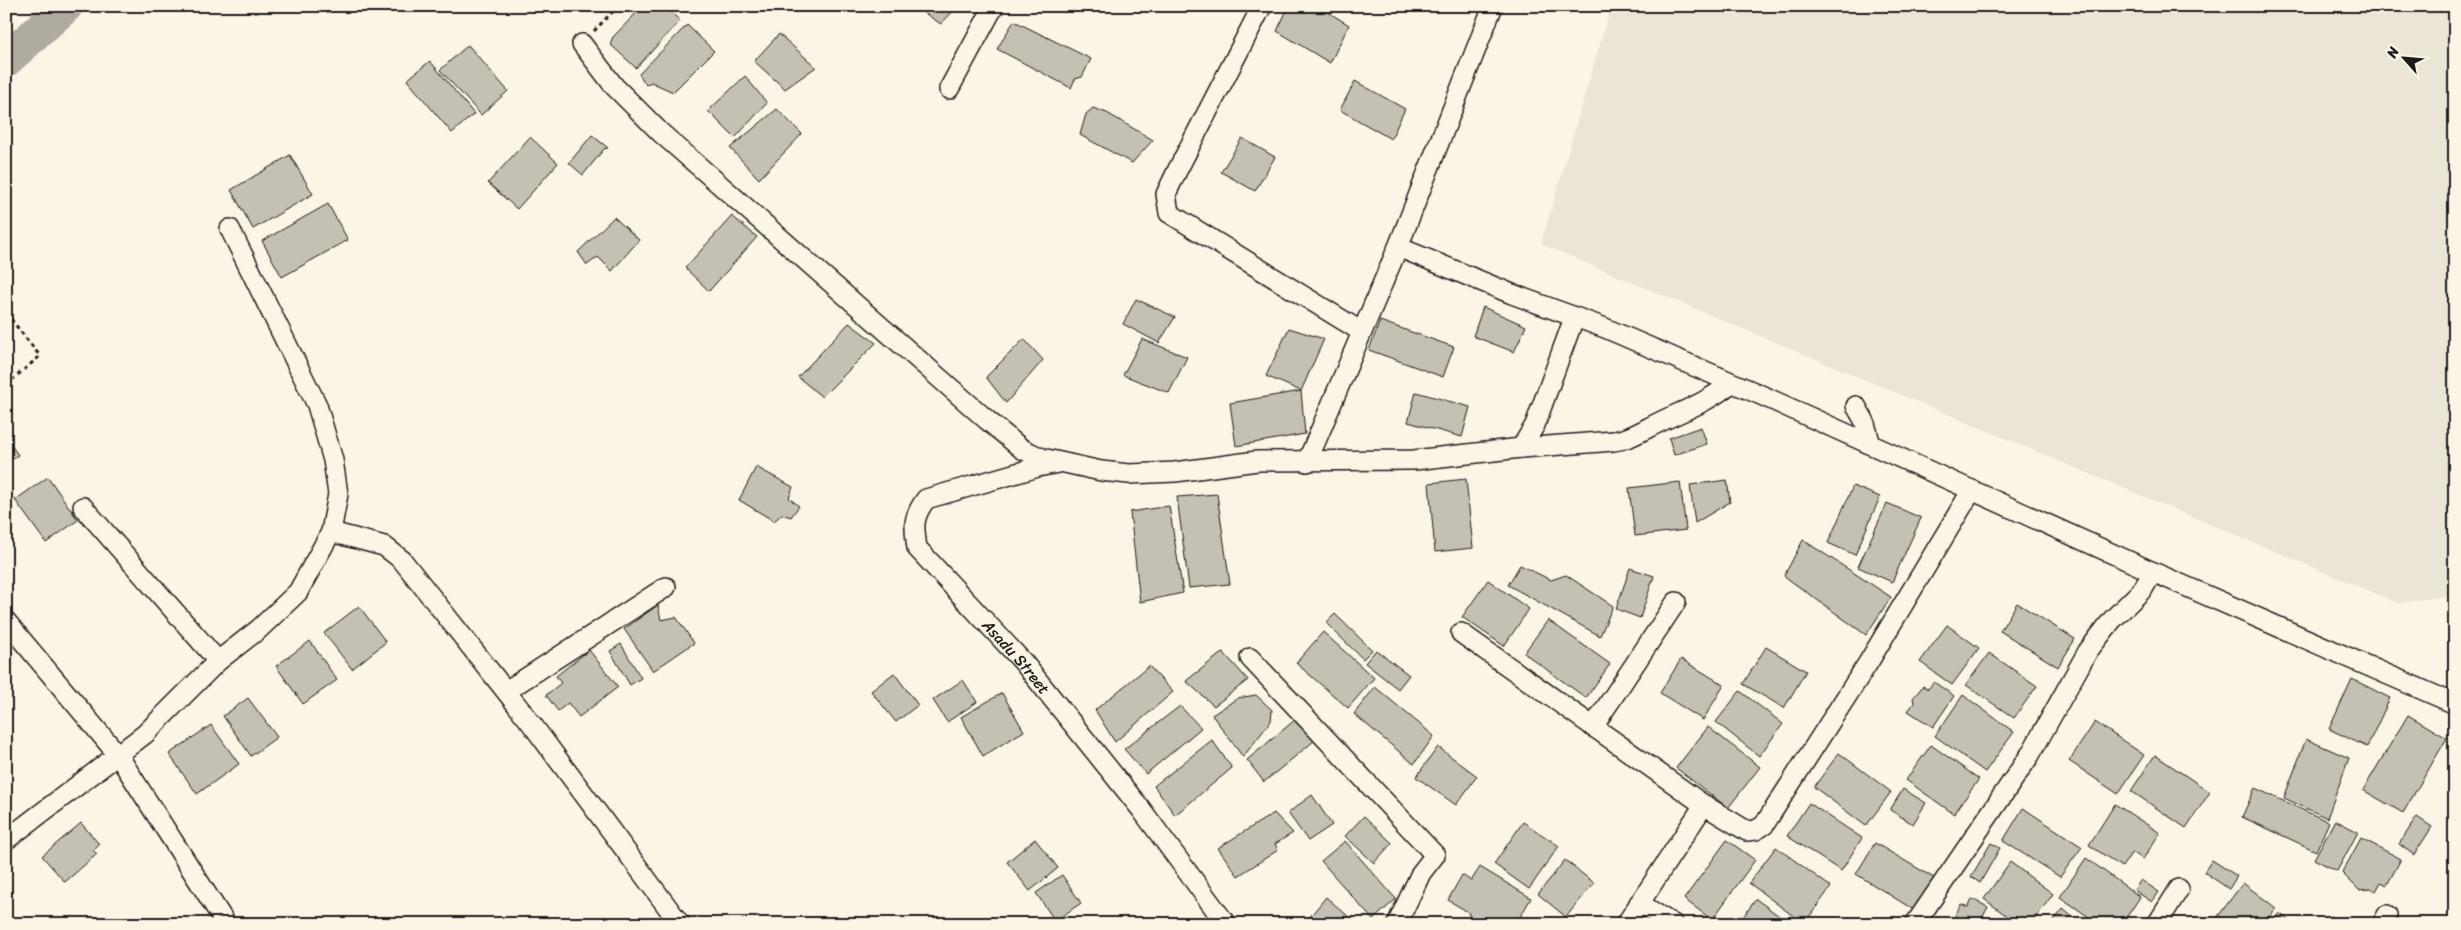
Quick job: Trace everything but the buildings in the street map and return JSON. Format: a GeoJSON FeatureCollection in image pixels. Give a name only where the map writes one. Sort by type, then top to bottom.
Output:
{"type":"FeatureCollection","features":[{"type":"Feature","properties":{"kind":"street"},"geometry":{"type":"LineString","coordinates":[[949,89],[994,6]]}},
{"type":"Feature","properties":{"kind":"street"},"geometry":{"type":"LineString","coordinates":[[1262,6],[1166,194],[1169,213],[1362,332]]}},
{"type":"Feature","properties":{"kind":"street"},"geometry":{"type":"LineString","coordinates":[[1306,462],[1398,247],[1493,6]]}},
{"type":"Feature","properties":{"kind":"street"},"geometry":{"type":"LineString","coordinates":[[582,44],[614,86],[662,133],[987,420],[1022,449],[1059,463],[1129,474],[1175,472],[1257,461],[1414,460],[1628,439],[1645,429],[1712,398],[1731,383]]}},
{"type":"Feature","properties":{"kind":"street"},"geometry":{"type":"LineString","coordinates":[[6,840],[145,734],[218,661],[259,629],[298,592],[331,532],[338,494],[332,460],[317,405],[230,230]]}},
{"type":"Feature","properties":{"kind":"street"},"geometry":{"type":"LineString","coordinates":[[1398,247],[1574,318],[1605,328],[1871,444],[2153,572],[2455,704]]}},
{"type":"Feature","properties":{"kind":"street"},"geometry":{"type":"LineString","coordinates":[[1521,448],[1535,425],[1574,318]]}},
{"type":"Feature","properties":{"kind":"street"},"geometry":{"type":"LineString","coordinates":[[1856,406],[1864,420],[1871,444]]}},
{"type":"Feature","properties":{"kind":"street","name":"Asadu Street"},"geometry":{"type":"LineString","coordinates":[[1059,463],[926,498],[916,512],[914,526],[917,548],[1023,662],[1141,809],[1226,924]]}},
{"type":"Feature","properties":{"kind":"street"},"geometry":{"type":"LineString","coordinates":[[1461,633],[1704,806],[1747,831],[1756,830],[1764,826],[1868,663],[1972,490]]}},
{"type":"Feature","properties":{"kind":"street"},"geometry":{"type":"LineString","coordinates":[[83,507],[218,661]]}},
{"type":"Feature","properties":{"kind":"street"},"geometry":{"type":"LineString","coordinates":[[331,532],[384,546],[402,560],[506,691],[680,924]]}},
{"type":"Feature","properties":{"kind":"street"},"geometry":{"type":"LineString","coordinates":[[1915,924],[2030,755],[2088,651],[2112,620],[2143,589],[2153,572]]}},
{"type":"Feature","properties":{"kind":"street"},"geometry":{"type":"LineString","coordinates":[[506,691],[666,587]]}},
{"type":"Feature","properties":{"kind":"street"},"geometry":{"type":"LineString","coordinates":[[1593,726],[1676,602]]}},
{"type":"Feature","properties":{"kind":"street"},"geometry":{"type":"LineString","coordinates":[[6,621],[118,755],[226,924]]}},
{"type":"Feature","properties":{"kind":"street"},"geometry":{"type":"LineString","coordinates":[[1250,658],[1435,855],[1421,873],[1397,924]]}},
{"type":"Feature","properties":{"kind":"street"},"geometry":{"type":"LineString","coordinates":[[1626,924],[1704,806]]}},
{"type":"Feature","properties":{"kind":"street"},"geometry":{"type":"LineString","coordinates":[[2157,924],[2179,889]]}},
{"type":"Feature","properties":{"kind":"street"},"geometry":{"type":"LineString","coordinates":[[1639,903],[1673,924]]}},
{"type":"Feature","properties":{"kind":"path"},"geometry":{"type":"LineString","coordinates":[[582,44],[618,6]]}},
{"type":"Feature","properties":{"kind":"path"},"geometry":{"type":"LineString","coordinates":[[6,313],[40,356],[6,385]]}},
{"type":"Feature","properties":{"kind":"shaded area"},"geometry":{"type":"Polygon","coordinates":[[[1611,6],[2455,6],[2455,595],[2398,603],[1541,244],[1611,6]]]}},
{"type":"Feature","properties":{"kind":"waterway"},"geometry":{"type":"LineString","coordinates":[[6,60],[66,6]]}}]}
